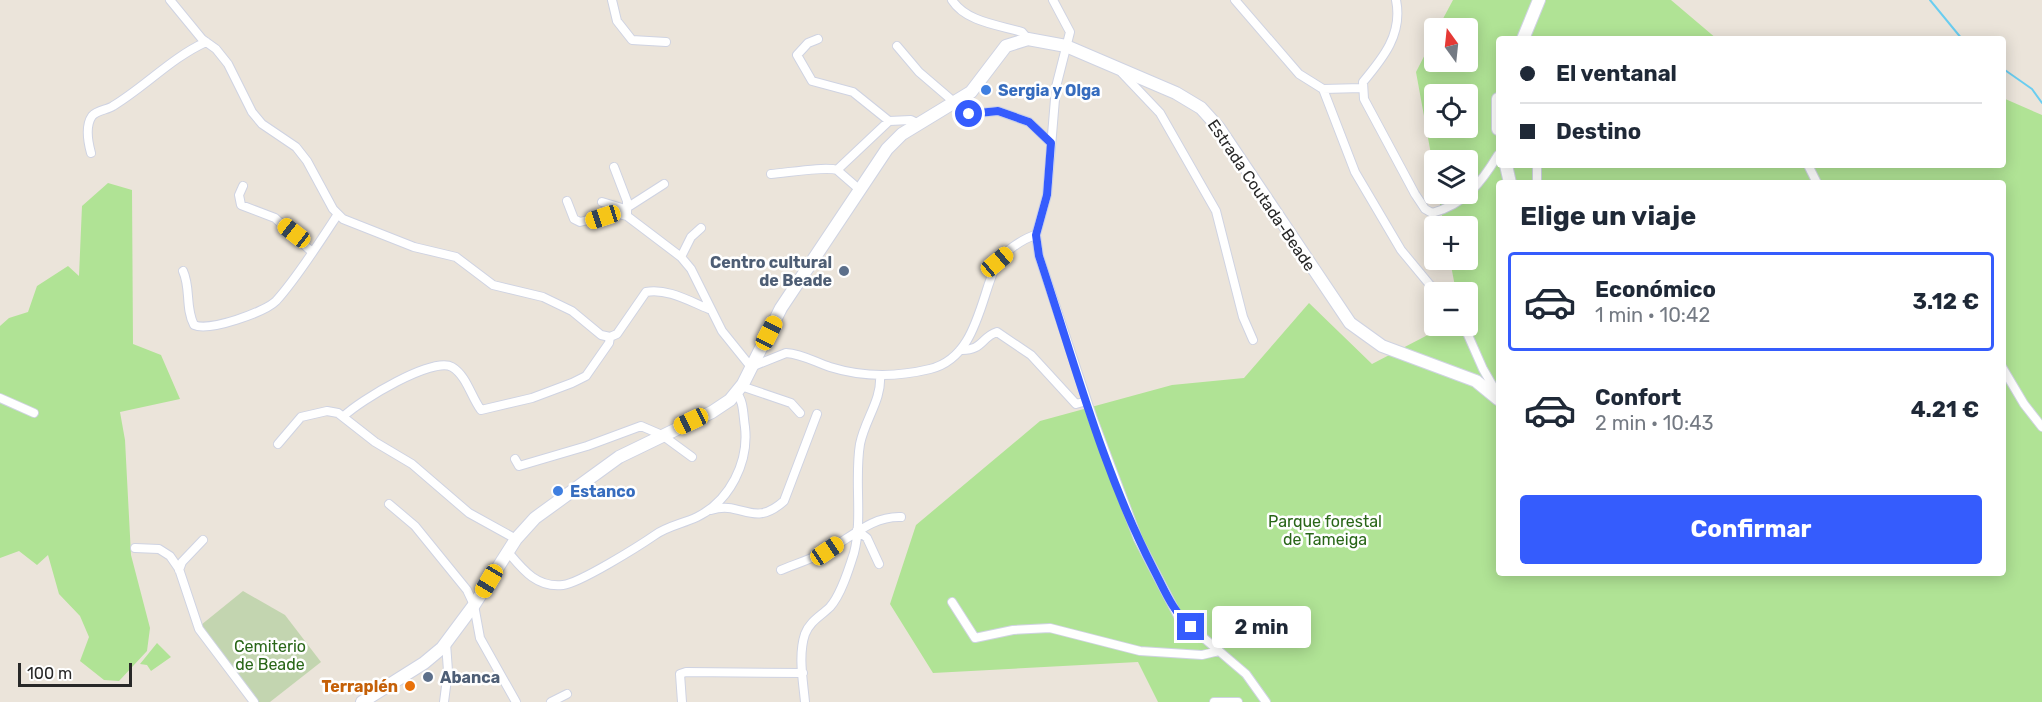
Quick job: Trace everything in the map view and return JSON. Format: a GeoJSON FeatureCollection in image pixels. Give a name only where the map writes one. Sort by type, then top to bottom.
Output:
{"type":"FeatureCollection","features":[{"type":"Feature","properties":{"kind":"street"},"geometry":{"type":"LineString","coordinates":[[170,0],[228,64],[252,112],[262,124],[296,147],[343,219],[414,247],[456,257],[493,285],[543,297],[572,311],[601,335],[610,337]]}},
{"type":"Feature","properties":{"kind":"street"},"geometry":{"type":"LineString","coordinates":[[612,0],[617,21],[632,40],[666,42]]}},
{"type":"Feature","properties":{"kind":"street"},"geometry":{"type":"LineString","coordinates":[[362,702],[432,657],[446,643],[474,605],[516,539],[535,518],[619,456],[712,411],[738,389],[782,309],[891,144],[919,124],[956,103],[978,85],[1006,46],[1028,39],[1022,32],[970,16],[958,9],[952,0]]}},
{"type":"Feature","properties":{"kind":"street"},"geometry":{"type":"LineString","coordinates":[[1053,0],[1068,24],[1070,32],[1056,87],[1047,195],[1036,235],[1039,256],[1087,401],[1138,540],[1178,616],[1246,674],[1266,702]]}},
{"type":"Feature","properties":{"kind":"street"},"geometry":{"type":"LineString","coordinates":[[1235,0],[1299,74],[1323,89],[1362,88]]}},
{"type":"Feature","properties":{"kind":"street"},"geometry":{"type":"LineString","coordinates":[[1396,0],[1398,18],[1392,43],[1363,82],[1362,88],[1364,99],[1415,194],[1425,209],[1432,213],[1448,208],[1480,185],[1496,158]]}},
{"type":"Feature","properties":{"kind":"street"},"geometry":{"type":"LineString","coordinates":[[1524,36],[1539,0]]}},
{"type":"Feature","properties":{"kind":"street"},"geometry":{"type":"LineString","coordinates":[[818,39],[808,43],[797,55],[812,81],[853,92],[889,121]]}},
{"type":"Feature","properties":{"kind":"street","name":"Estrada Coutada-Beade"},"geometry":{"type":"LineString","coordinates":[[1028,39],[1066,46],[1186,98],[1207,113],[1339,308],[1359,331],[1393,351],[1467,376],[1496,396]]}},
{"type":"Feature","properties":{"kind":"street"},"geometry":{"type":"LineString","coordinates":[[91,153],[87,136],[90,118],[149,82],[186,52],[206,42]]}},
{"type":"Feature","properties":{"kind":"street"},"geometry":{"type":"LineString","coordinates":[[897,46],[919,72],[969,114],[998,111],[1029,122],[1051,143]]}},
{"type":"Feature","properties":{"kind":"street"},"geometry":{"type":"LineString","coordinates":[[1116,68],[1160,113],[1216,211],[1243,317],[1253,340]]}},
{"type":"Feature","properties":{"kind":"street"},"geometry":{"type":"LineString","coordinates":[[1323,89],[1355,172],[1401,250],[1428,282]]}},
{"type":"Feature","properties":{"kind":"street"},"geometry":{"type":"LineString","coordinates":[[837,171],[889,121],[911,120],[919,124]]}},
{"type":"Feature","properties":{"kind":"street"},"geometry":{"type":"LineString","coordinates":[[614,167],[627,201],[626,213]]}},
{"type":"Feature","properties":{"kind":"street"},"geometry":{"type":"LineString","coordinates":[[771,174],[804,173],[825,167],[837,171],[860,190]]}},
{"type":"Feature","properties":{"kind":"street"},"geometry":{"type":"LineString","coordinates":[[567,201],[574,219],[580,222],[615,213],[626,213],[664,184]]}},
{"type":"Feature","properties":{"kind":"street"},"geometry":{"type":"LineString","coordinates":[[243,186],[239,195],[241,205],[275,218],[312,252]]}},
{"type":"Feature","properties":{"kind":"street"},"geometry":{"type":"LineString","coordinates":[[602,202],[626,213],[681,257],[691,269],[709,309],[733,348],[751,367]]}},
{"type":"Feature","properties":{"kind":"street"},"geometry":{"type":"LineString","coordinates":[[183,271],[187,280],[191,319],[194,325],[207,328],[230,322],[275,303],[338,214]]}},
{"type":"Feature","properties":{"kind":"street"},"geometry":{"type":"LineString","coordinates":[[681,257],[691,237],[701,228]]}},
{"type":"Feature","properties":{"kind":"street"},"geometry":{"type":"LineString","coordinates":[[751,367],[790,353],[840,370],[880,375],[931,369],[949,360],[960,350],[984,303],[997,262],[1025,239],[1036,235]]}},
{"type":"Feature","properties":{"kind":"street"},"geometry":{"type":"LineString","coordinates":[[344,416],[352,408],[397,382],[438,365],[448,365],[456,369],[481,410],[532,398],[586,376],[609,343],[610,337],[622,328],[646,292],[672,294],[709,309]]}},
{"type":"Feature","properties":{"kind":"street"},"geometry":{"type":"LineString","coordinates":[[960,350],[978,348],[991,334],[997,332],[1031,355],[1076,404],[1087,401]]}},
{"type":"Feature","properties":{"kind":"street"},"geometry":{"type":"LineString","coordinates":[[1469,336],[1496,393]]}},
{"type":"Feature","properties":{"kind":"street"},"geometry":{"type":"LineString","coordinates":[[2006,374],[2024,404],[2042,427]]}},
{"type":"Feature","properties":{"kind":"street"},"geometry":{"type":"LineString","coordinates":[[804,702],[802,651],[805,634],[812,622],[834,600],[853,555],[857,530],[860,444],[869,414],[881,391],[880,375]]}},
{"type":"Feature","properties":{"kind":"street"},"geometry":{"type":"LineString","coordinates":[[738,389],[791,404],[800,413]]}},
{"type":"Feature","properties":{"kind":"street"},"geometry":{"type":"LineString","coordinates":[[708,511],[730,489],[745,451],[741,399],[738,389]]}},
{"type":"Feature","properties":{"kind":"street"},"geometry":{"type":"LineString","coordinates":[[0,398],[34,413]]}},
{"type":"Feature","properties":{"kind":"street"},"geometry":{"type":"LineString","coordinates":[[278,444],[301,417],[327,411],[344,416],[375,442],[412,464],[469,513],[516,539]]}},
{"type":"Feature","properties":{"kind":"street"},"geometry":{"type":"LineString","coordinates":[[508,552],[527,576],[563,585],[634,549],[667,527],[708,511],[731,507],[756,515],[776,508],[784,501],[817,414]]}},
{"type":"Feature","properties":{"kind":"street"},"geometry":{"type":"LineString","coordinates":[[515,459],[519,466],[587,446],[642,426],[662,435],[692,457]]}},
{"type":"Feature","properties":{"kind":"street"},"geometry":{"type":"LineString","coordinates":[[388,504],[415,526],[467,590],[474,605],[480,638],[516,702]]}},
{"type":"Feature","properties":{"kind":"street"},"geometry":{"type":"LineString","coordinates":[[782,570],[827,551],[857,530],[886,516],[902,516]]}},
{"type":"Feature","properties":{"kind":"street"},"geometry":{"type":"LineString","coordinates":[[857,530],[867,538],[879,564]]}},
{"type":"Feature","properties":{"kind":"street"},"geometry":{"type":"LineString","coordinates":[[179,570],[182,562],[203,540]]}},
{"type":"Feature","properties":{"kind":"street"},"geometry":{"type":"LineString","coordinates":[[135,548],[159,549],[170,556],[179,570],[200,629],[254,702]]}},
{"type":"Feature","properties":{"kind":"street"},"geometry":{"type":"LineString","coordinates":[[952,602],[975,638],[1013,630],[1050,628],[1142,651],[1202,656],[1219,651]]}},
{"type":"Feature","properties":{"kind":"street"},"geometry":{"type":"LineString","coordinates":[[444,702],[448,671],[446,643]]}},
{"type":"Feature","properties":{"kind":"street"},"geometry":{"type":"LineString","coordinates":[[682,702],[680,674],[686,672],[803,673]]}},
{"type":"Feature","properties":{"kind":"street"},"geometry":{"type":"LineString","coordinates":[[550,702],[567,694]]}},
{"type":"Feature","properties":{"kind":"street"},"geometry":{"type":"LineString","coordinates":[[1214,702],[1238,702]]}},
{"type":"Feature","properties":{"kind":"green space","name":"Parque forestal de Tameiga"},"geometry":{"type":"Polygon","coordinates":[[[1453,0],[1671,0],[1713,36],[1496,36],[1496,168],[2006,168],[2006,99],[2042,115],[2042,702],[1158,702],[1138,662],[933,673],[890,604],[916,525],[1040,421],[1172,385],[1244,378],[1309,303],[1372,364],[1426,336],[1478,336],[1478,282],[1454,282],[1452,270],[1478,270],[1478,216],[1442,216],[1440,204],[1478,204],[1478,150],[1430,150],[1428,138],[1478,138],[1478,84],[1424,84],[1424,116],[1416,72],[1424,56],[1424,72],[1478,72],[1478,18],[1443,18],[1453,0]]]}},
{"type":"Feature","properties":{"kind":"green space"},"geometry":{"type":"Polygon","coordinates":[[[108,183],[132,190],[133,344],[161,355],[180,399],[120,412],[125,440],[131,555],[150,628],[147,651],[119,681],[104,680],[80,661],[89,637],[80,616],[59,594],[48,555],[37,565],[19,551],[0,558],[0,326],[9,318],[28,312],[37,286],[68,266],[79,276],[82,206],[108,183]]]}},
{"type":"Feature","properties":{"kind":"green space","name":"Cemiterio de Beade"},"geometry":{"type":"Polygon","coordinates":[[[243,591],[285,615],[321,662],[270,702],[258,702],[201,625],[243,591]]]}},
{"type":"Feature","properties":{"kind":"green space"},"geometry":{"type":"Polygon","coordinates":[[[157,643],[171,657],[151,671],[147,665],[140,664],[157,643]]]}},
{"type":"Feature","properties":{"kind":"waterway"},"geometry":{"type":"LineString","coordinates":[[1930,0],[1960,36]]}},
{"type":"Feature","properties":{"kind":"waterway"},"geometry":{"type":"LineString","coordinates":[[2006,71],[2032,89],[2042,103]]}},
{"type":"Feature","properties":{"kind":"place","name":"Sergia y Olga"},"geometry":{"type":"Point","coordinates":[986,90]}},
{"type":"Feature","properties":{"kind":"place","name":"Centro cultural de Beade"},"geometry":{"type":"Point","coordinates":[844,271]}},
{"type":"Feature","properties":{"kind":"place","name":"Estanco"},"geometry":{"type":"Point","coordinates":[558,491]}},
{"type":"Feature","properties":{"kind":"place","name":"Abanca"},"geometry":{"type":"Point","coordinates":[428,677]}},
{"type":"Feature","properties":{"kind":"place","name":"Terraplén"},"geometry":{"type":"Point","coordinates":[410,686]}},
{"type":"Feature","properties":{"kind":"route"},"geometry":{"type":"LineString","coordinates":[[969,114],[976,115],[989,110],[998,111],[1029,122],[1039,129],[1051,143],[1047,195],[1036,235],[1039,256],[1093,419],[1138,540],[1178,616],[1191,627]]}}]}
